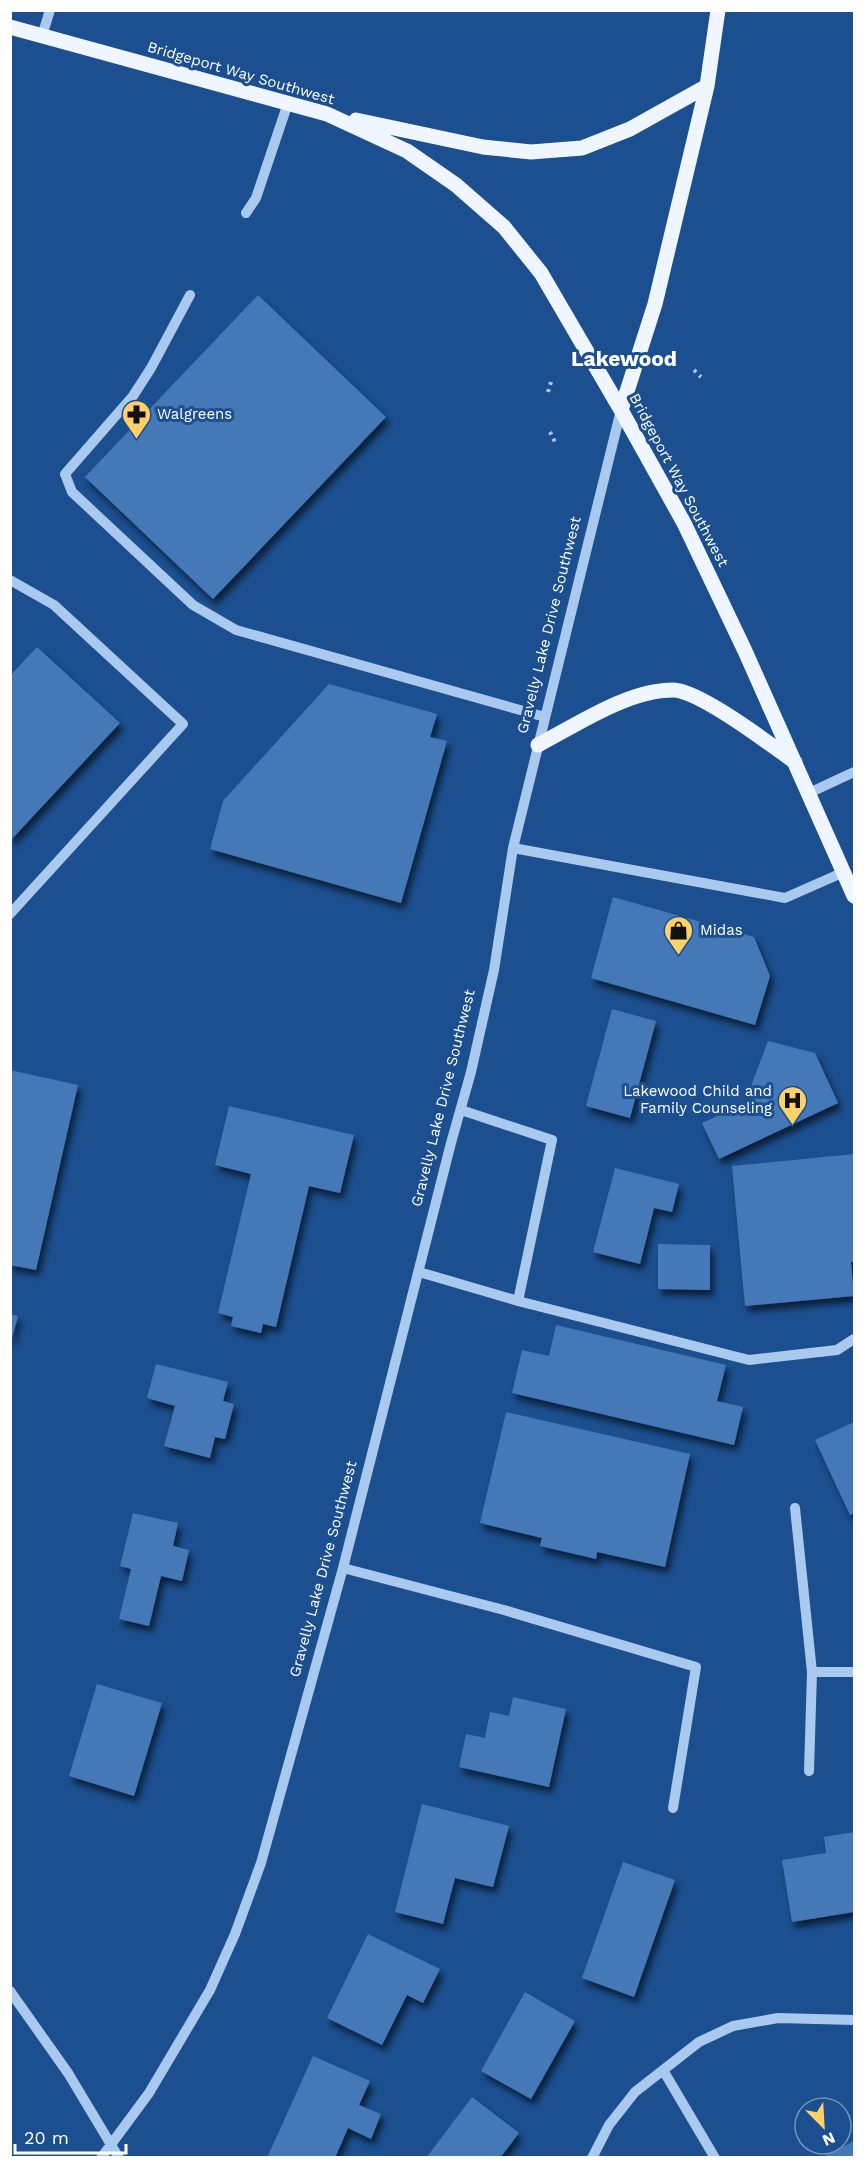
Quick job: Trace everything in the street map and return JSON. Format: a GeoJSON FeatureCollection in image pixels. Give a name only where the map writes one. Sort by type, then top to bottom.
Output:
{"type":"FeatureCollection","features":[{"type":"Feature","properties":{"kind":"main road","name":"Gravelly Lake Drive Southwest"},"geometry":{"type":"LineString","coordinates":[[621,410],[655,304],[707,86],[718,10]]}},
{"type":"Feature","properties":{"kind":"main road","name":"Bridgeport Way Southwest"},"geometry":{"type":"LineString","coordinates":[[10,27],[327,114],[407,151],[456,185],[504,227],[541,273],[684,523],[855,896]]}},
{"type":"Feature","properties":{"kind":"main road"},"geometry":{"type":"LineString","coordinates":[[327,114],[434,138],[483,147],[531,152],[582,148],[599,142],[630,129],[707,86]]}},
{"type":"Feature","properties":{"kind":"main road"},"geometry":{"type":"LineString","coordinates":[[538,745],[636,696],[675,690],[705,700],[795,762]]}},
{"type":"Feature","properties":{"kind":"street"},"geometry":{"type":"LineString","coordinates":[[42,36],[50,10]]}},
{"type":"Feature","properties":{"kind":"street"},"geometry":{"type":"LineString","coordinates":[[246,213],[256,198],[288,103]]}},
{"type":"Feature","properties":{"kind":"street"},"geometry":{"type":"LineString","coordinates":[[190,296],[133,396],[65,474],[72,492],[193,605],[236,630],[545,717]]}},
{"type":"Feature","properties":{"kind":"street","name":"Gravelly Lake Drive Southwest"},"geometry":{"type":"LineString","coordinates":[[101,2157],[149,2093],[210,1990],[235,1934],[261,1863],[343,1568],[461,1110],[494,970],[513,848],[621,410]]}},
{"type":"Feature","properties":{"kind":"street"},"geometry":{"type":"LineString","coordinates":[[10,580],[54,605],[183,724],[10,914]]}},
{"type":"Feature","properties":{"kind":"street"},"geometry":{"type":"LineString","coordinates":[[809,793],[855,772]]}},
{"type":"Feature","properties":{"kind":"street"},"geometry":{"type":"LineString","coordinates":[[513,848],[785,898],[844,872]]}},
{"type":"Feature","properties":{"kind":"street"},"geometry":{"type":"LineString","coordinates":[[461,1110],[552,1140],[518,1301]]}},
{"type":"Feature","properties":{"kind":"street"},"geometry":{"type":"LineString","coordinates":[[419,1272],[518,1301],[749,1360],[837,1350],[855,1339]]}},
{"type":"Feature","properties":{"kind":"street"},"geometry":{"type":"LineString","coordinates":[[795,1508],[812,1671],[809,1771]]}},
{"type":"Feature","properties":{"kind":"street"},"geometry":{"type":"LineString","coordinates":[[343,1568],[504,1610],[696,1667],[673,1808]]}},
{"type":"Feature","properties":{"kind":"street"},"geometry":{"type":"LineString","coordinates":[[812,1671],[855,1672]]}},
{"type":"Feature","properties":{"kind":"street"},"geometry":{"type":"LineString","coordinates":[[10,1991],[68,2073],[119,2157]]}},
{"type":"Feature","properties":{"kind":"street"},"geometry":{"type":"LineString","coordinates":[[592,2157],[609,2125],[635,2092],[699,2042],[734,2026],[778,2018],[855,2020]]}},
{"type":"Feature","properties":{"kind":"street"},"geometry":{"type":"LineString","coordinates":[[663,2070],[715,2157]]}},
{"type":"Feature","properties":{"kind":"path"},"geometry":{"type":"LineString","coordinates":[[694,370],[701,377]]}},
{"type":"Feature","properties":{"kind":"path"},"geometry":{"type":"LineString","coordinates":[[548,392],[551,382]]}},
{"type":"Feature","properties":{"kind":"path"},"geometry":{"type":"LineString","coordinates":[[550,432],[555,442]]}},
{"type":"Feature","properties":{"kind":"building","name":"Walgreens"},"geometry":{"type":"Polygon","coordinates":[[[258,295],[386,417],[213,599],[85,477],[258,295]]]}},
{"type":"Feature","properties":{"kind":"building"},"geometry":{"type":"Polygon","coordinates":[[[37,647],[120,723],[10,841],[10,676],[37,647]]]}},
{"type":"Feature","properties":{"kind":"building"},"geometry":{"type":"Polygon","coordinates":[[[329,684],[437,714],[430,737],[447,741],[401,903],[210,849],[223,801],[329,684]]]}},
{"type":"Feature","properties":{"kind":"building","name":"Midas"},"geometry":{"type":"Polygon","coordinates":[[[613,897],[754,937],[770,976],[755,1025],[591,978],[613,897]]]}},
{"type":"Feature","properties":{"kind":"building"},"geometry":{"type":"Polygon","coordinates":[[[612,1009],[656,1021],[630,1118],[586,1106],[612,1009]]]}},
{"type":"Feature","properties":{"kind":"building"},"geometry":{"type":"Polygon","coordinates":[[[768,1041],[815,1053],[838,1103],[719,1159],[702,1123],[769,1092],[751,1086],[768,1041]]]}},
{"type":"Feature","properties":{"kind":"building"},"geometry":{"type":"Polygon","coordinates":[[[10,1070],[78,1085],[36,1270],[10,1265],[10,1070]]]}},
{"type":"Feature","properties":{"kind":"building"},"geometry":{"type":"Polygon","coordinates":[[[229,1106],[354,1135],[340,1193],[309,1186],[276,1327],[263,1324],[261,1333],[231,1326],[233,1317],[218,1313],[251,1174],[215,1165],[229,1106]]]}},
{"type":"Feature","properties":{"kind":"building"},"geometry":{"type":"Polygon","coordinates":[[[854,1154],[854,1262],[851,1262],[854,1296],[745,1306],[732,1166],[854,1154]]]}},
{"type":"Feature","properties":{"kind":"building"},"geometry":{"type":"Polygon","coordinates":[[[615,1168],[679,1184],[672,1212],[654,1208],[640,1264],[593,1252],[615,1168]]]}},
{"type":"Feature","properties":{"kind":"building"},"geometry":{"type":"Polygon","coordinates":[[[658,1244],[710,1245],[710,1290],[658,1289],[658,1244]]]}},
{"type":"Feature","properties":{"kind":"building"},"geometry":{"type":"Polygon","coordinates":[[[10,1314],[18,1316],[11,1342],[10,1342],[10,1314]]]}},
{"type":"Feature","properties":{"kind":"building"},"geometry":{"type":"Polygon","coordinates":[[[556,1325],[726,1365],[717,1401],[743,1407],[734,1445],[512,1393],[522,1350],[549,1356],[556,1325]]]}},
{"type":"Feature","properties":{"kind":"building"},"geometry":{"type":"Polygon","coordinates":[[[156,1364],[228,1382],[223,1401],[234,1404],[225,1439],[215,1437],[210,1458],[164,1446],[175,1406],[147,1398],[156,1364]]]}},
{"type":"Feature","properties":{"kind":"building"},"geometry":{"type":"Polygon","coordinates":[[[506,1412],[690,1454],[665,1567],[597,1552],[596,1559],[540,1546],[542,1538],[480,1523],[506,1412]]]}},
{"type":"Feature","properties":{"kind":"building"},"geometry":{"type":"Polygon","coordinates":[[[854,1422],[854,1513],[850,1515],[815,1440],[854,1422]]]}},
{"type":"Feature","properties":{"kind":"building"},"geometry":{"type":"Polygon","coordinates":[[[133,1513],[178,1523],[173,1546],[189,1550],[182,1581],[161,1576],[149,1626],[119,1619],[131,1569],[120,1566],[133,1513]]]}},
{"type":"Feature","properties":{"kind":"building"},"geometry":{"type":"Polygon","coordinates":[[[97,1684],[162,1703],[134,1796],[69,1776],[97,1684]]]}},
{"type":"Feature","properties":{"kind":"building"},"geometry":{"type":"Polygon","coordinates":[[[513,1697],[566,1709],[549,1787],[459,1767],[466,1734],[485,1738],[490,1712],[509,1716],[513,1697]]]}},
{"type":"Feature","properties":{"kind":"building"},"geometry":{"type":"Polygon","coordinates":[[[422,1804],[509,1826],[493,1887],[455,1878],[443,1924],[395,1912],[422,1804]]]}},
{"type":"Feature","properties":{"kind":"building"},"geometry":{"type":"Polygon","coordinates":[[[854,1832],[854,1912],[792,1922],[782,1860],[826,1853],[824,1837],[854,1832]]]}},
{"type":"Feature","properties":{"kind":"building"},"geometry":{"type":"Polygon","coordinates":[[[623,1862],[675,1880],[634,1997],[582,1978],[623,1862]]]}},
{"type":"Feature","properties":{"kind":"building"},"geometry":{"type":"Polygon","coordinates":[[[368,1934],[440,1969],[423,2003],[407,1995],[382,2045],[327,2018],[368,1934]]]}},
{"type":"Feature","properties":{"kind":"building"},"geometry":{"type":"Polygon","coordinates":[[[525,1992],[575,2021],[531,2099],[481,2071],[525,1992]]]}},
{"type":"Feature","properties":{"kind":"building"},"geometry":{"type":"Polygon","coordinates":[[[313,2056],[370,2081],[359,2105],[381,2114],[371,2139],[348,2128],[335,2158],[267,2158],[313,2056]]]}},
{"type":"Feature","properties":{"kind":"building"},"geometry":{"type":"Polygon","coordinates":[[[472,2097],[519,2133],[500,2158],[426,2158],[472,2097]]]}},
{"type":"Feature","properties":{"kind":"building"},"geometry":{"type":"Polygon","coordinates":[[[853,2142],[854,2158],[821,2158],[853,2156],[853,2142]]]}},
{"type":"Feature","properties":{"kind":"place","name":"Walgreens"},"geometry":{"type":"Point","coordinates":[136,440]}},
{"type":"Feature","properties":{"kind":"place","name":"Midas"},"geometry":{"type":"Point","coordinates":[679,956]}},
{"type":"Feature","properties":{"kind":"place","name":"Lakewood Child and Family Counseling"},"geometry":{"type":"Point","coordinates":[793,1126]}},
{"type":"Feature","properties":{"kind":"district","name":"Lakewood"},"geometry":{"type":"Point","coordinates":[624,359]}}]}
